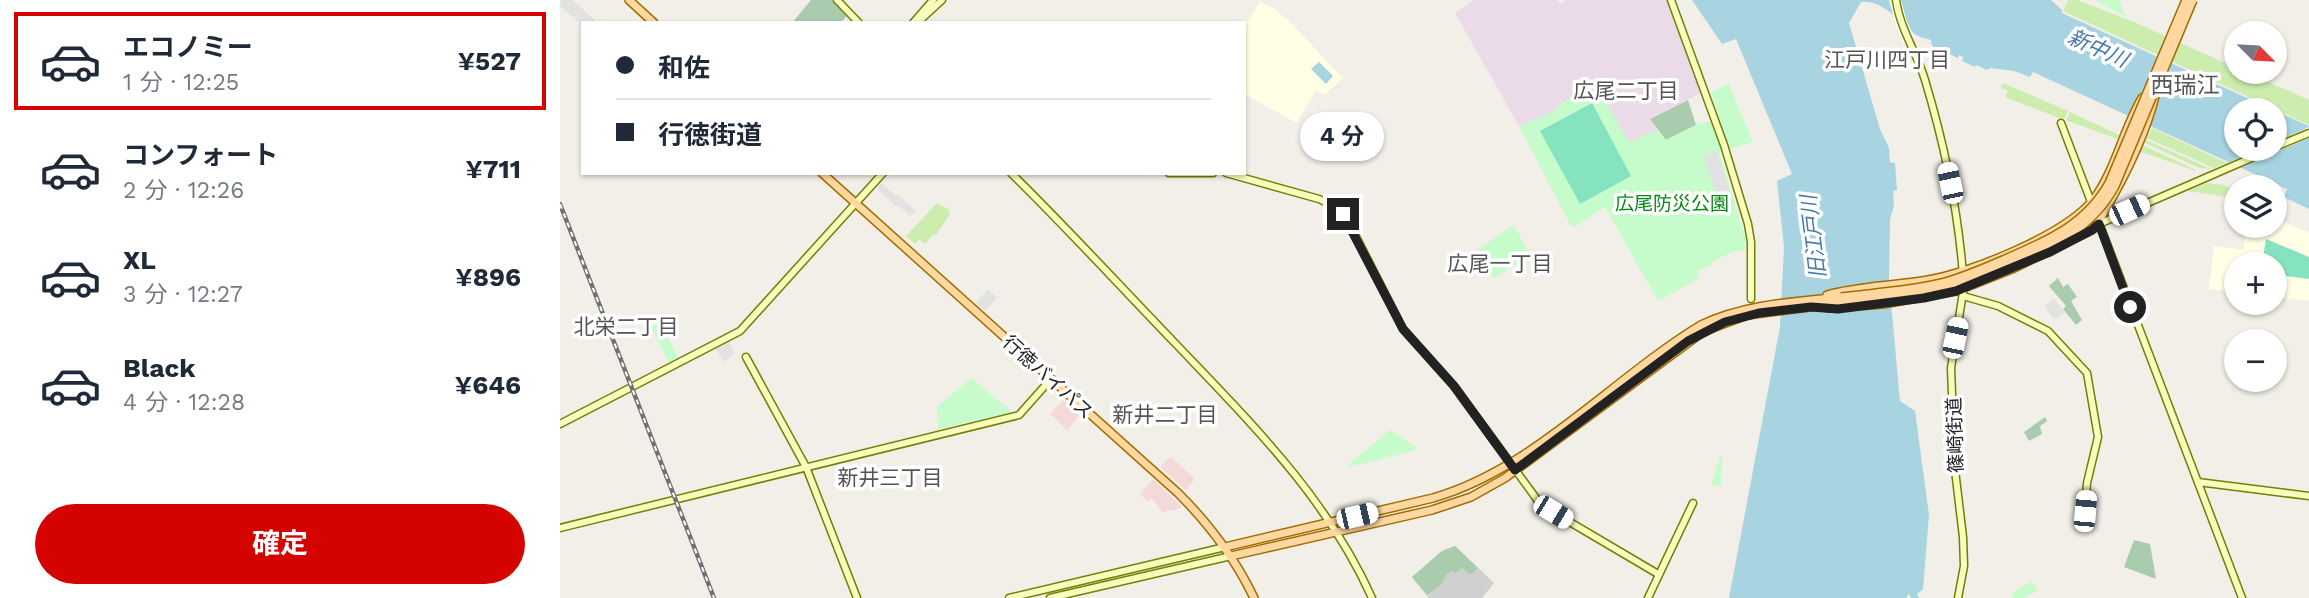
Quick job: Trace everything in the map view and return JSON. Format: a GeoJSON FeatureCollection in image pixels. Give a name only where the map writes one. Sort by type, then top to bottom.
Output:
{"type":"FeatureCollection","features":[{"type":"Feature","properties":{"kind":"main road"},"geometry":{"type":"LineString","coordinates":[[629,0],[652,21]]}},
{"type":"Feature","properties":{"kind":"main road"},"geometry":{"type":"LineString","coordinates":[[1231,556],[1454,504],[1482,492],[1681,343],[1701,325],[1736,312],[1927,292],[1957,286],[2055,244],[2072,234],[2098,212],[2111,194],[2186,0]]}},
{"type":"Feature","properties":{"kind":"main road"},"geometry":{"type":"LineString","coordinates":[[1810,304],[1836,292],[1963,271],[2051,232],[2077,216],[2091,202],[2105,179],[2136,109],[2155,84],[2193,0]]}},
{"type":"Feature","properties":{"kind":"main road"},"geometry":{"type":"LineString","coordinates":[[1810,304],[1838,309],[1964,293],[2092,230],[2099,224],[2121,185],[2150,115],[2155,84]]}},
{"type":"Feature","properties":{"kind":"main road","name":"行徳バイパス"},"geometry":{"type":"LineString","coordinates":[[824,175],[1178,493],[1203,518],[1225,547],[1254,598]]}},
{"type":"Feature","properties":{"kind":"main road"},"geometry":{"type":"LineString","coordinates":[[2051,232],[2099,224]]}},
{"type":"Feature","properties":{"kind":"main road"},"geometry":{"type":"LineString","coordinates":[[1225,547],[1452,492],[1513,467]]}},
{"type":"Feature","properties":{"kind":"street"},"geometry":{"type":"LineString","coordinates":[[837,0],[857,21]]}},
{"type":"Feature","properties":{"kind":"street"},"geometry":{"type":"LineString","coordinates":[[917,21],[933,0]]}},
{"type":"Feature","properties":{"kind":"street"},"geometry":{"type":"LineString","coordinates":[[917,21],[942,0]]}},
{"type":"Feature","properties":{"kind":"street"},"geometry":{"type":"LineString","coordinates":[[1671,0],[1724,145],[1748,224],[1751,242],[1751,299]]}},
{"type":"Feature","properties":{"kind":"street","name":"篠崎街道"},"geometry":{"type":"LineString","coordinates":[[1896,0],[1900,21],[1926,82],[1955,211],[1963,271],[1964,293],[1951,368],[1955,470],[1964,566],[1958,598]]}},
{"type":"Feature","properties":{"kind":"street"},"geometry":{"type":"LineString","coordinates":[[2062,123],[2242,598]]}},
{"type":"Feature","properties":{"kind":"street"},"geometry":{"type":"LineString","coordinates":[[2287,142],[2309,133]]}},
{"type":"Feature","properties":{"kind":"street"},"geometry":{"type":"LineString","coordinates":[[2099,224],[2243,161]]}},
{"type":"Feature","properties":{"kind":"street"},"geometry":{"type":"LineString","coordinates":[[560,424],[740,331],[881,175]]}},
{"type":"Feature","properties":{"kind":"street"},"geometry":{"type":"LineString","coordinates":[[1013,175],[1244,417],[1301,481],[1338,532],[1372,598]]}},
{"type":"Feature","properties":{"kind":"street"},"geometry":{"type":"LineString","coordinates":[[1233,175],[1319,199],[1340,211],[1350,225],[1403,329],[1454,386],[1541,505],[1658,574]]}},
{"type":"Feature","properties":{"kind":"street"},"geometry":{"type":"LineString","coordinates":[[1964,293],[2048,331],[2087,373],[2098,437],[2087,483],[2085,511]]}},
{"type":"Feature","properties":{"kind":"street"},"geometry":{"type":"LineString","coordinates":[[746,357],[806,467],[858,598]]}},
{"type":"Feature","properties":{"kind":"street"},"geometry":{"type":"LineString","coordinates":[[560,528],[1019,415],[1051,379]]}},
{"type":"Feature","properties":{"kind":"street"},"geometry":{"type":"LineString","coordinates":[[2198,482],[2309,496]]}},
{"type":"Feature","properties":{"kind":"street"},"geometry":{"type":"LineString","coordinates":[[1648,598],[1693,503]]}},
{"type":"Feature","properties":{"kind":"street"},"geometry":{"type":"LineString","coordinates":[[1009,598],[1225,547]]}},
{"type":"Feature","properties":{"kind":"street"},"geometry":{"type":"LineString","coordinates":[[1050,598],[1231,556]]}},
{"type":"Feature","properties":{"kind":"shaded area"},"geometry":{"type":"Polygon","coordinates":[[[561,0],[572,0],[596,21],[581,21],[581,24],[560,6],[561,0]]]}},
{"type":"Feature","properties":{"kind":"shaded area"},"geometry":{"type":"Polygon","coordinates":[[[811,0],[833,0],[848,15],[842,21],[794,21],[811,0]]]}},
{"type":"Feature","properties":{"kind":"shaded area"},"geometry":{"type":"Polygon","coordinates":[[[1474,0],[1557,0],[1561,4],[1565,0],[1667,0],[1701,93],[1651,118],[1657,130],[1629,143],[1602,95],[1591,84],[1545,116],[1519,126],[1455,13],[1474,0]]]}},
{"type":"Feature","properties":{"kind":"shaded area"},"geometry":{"type":"Polygon","coordinates":[[[1260,2],[1273,8],[1289,21],[1343,78],[1324,95],[1316,90],[1297,123],[1246,95],[1246,24],[1260,2]]]}},
{"type":"Feature","properties":{"kind":"shaded area"},"geometry":{"type":"Polygon","coordinates":[[[1688,100],[1696,125],[1666,140],[1650,119],[1688,100]]]}},
{"type":"Feature","properties":{"kind":"shaded area"},"geometry":{"type":"Polygon","coordinates":[[[1717,151],[1731,196],[1728,198],[1734,201],[1724,204],[1722,200],[1718,202],[1704,156],[1717,151]]]}},
{"type":"Feature","properties":{"kind":"shaded area"},"geometry":{"type":"Polygon","coordinates":[[[881,183],[916,211],[910,216],[897,207],[876,188],[881,183]]]}},
{"type":"Feature","properties":{"kind":"shaded area"},"geometry":{"type":"Polygon","coordinates":[[[2287,223],[2309,233],[2309,301],[2287,298],[2287,252],[2224,252],[2224,291],[2209,289],[2214,246],[2243,250],[2245,238],[2287,238],[2287,223]]]}},
{"type":"Feature","properties":{"kind":"shaded area"},"geometry":{"type":"Polygon","coordinates":[[[2058,278],[2063,287],[2068,284],[2077,297],[2071,301],[2082,320],[2076,325],[2063,309],[2066,306],[2049,286],[2058,278]]]}},
{"type":"Feature","properties":{"kind":"shaded area"},"geometry":{"type":"Polygon","coordinates":[[[988,289],[997,298],[985,311],[976,302],[988,289]]]}},
{"type":"Feature","properties":{"kind":"shaded area"},"geometry":{"type":"Polygon","coordinates":[[[2054,299],[2065,312],[2057,319],[2052,317],[2045,306],[2054,299]]]}},
{"type":"Feature","properties":{"kind":"shaded area"},"geometry":{"type":"Polygon","coordinates":[[[729,342],[735,353],[724,362],[716,349],[729,342]]]}},
{"type":"Feature","properties":{"kind":"shaded area"},"geometry":{"type":"Polygon","coordinates":[[[1063,400],[1080,415],[1067,430],[1050,414],[1063,400]]]}},
{"type":"Feature","properties":{"kind":"shaded area"},"geometry":{"type":"Polygon","coordinates":[[[2045,417],[2047,421],[2040,426],[2042,434],[2029,441],[2024,432],[2045,417]]]}},
{"type":"Feature","properties":{"kind":"shaded area"},"geometry":{"type":"Polygon","coordinates":[[[1171,457],[1195,479],[1186,490],[1160,467],[1171,457]]]}},
{"type":"Feature","properties":{"kind":"shaded area"},"geometry":{"type":"Polygon","coordinates":[[[1153,479],[1181,508],[1163,512],[1151,498],[1148,501],[1140,494],[1153,479]]]}},
{"type":"Feature","properties":{"kind":"shaded area"},"geometry":{"type":"Polygon","coordinates":[[[2134,540],[2150,544],[2156,579],[2124,567],[2134,540]]]}},
{"type":"Feature","properties":{"kind":"shaded area"},"geometry":{"type":"Polygon","coordinates":[[[1455,546],[1494,583],[1482,598],[1429,598],[1412,577],[1442,551],[1455,546]]]}},
{"type":"Feature","properties":{"kind":"shaded area"},"geometry":{"type":"Polygon","coordinates":[[[1455,546],[1478,568],[1470,575],[1462,568],[1456,573],[1452,571],[1446,575],[1441,585],[1427,595],[1412,577],[1442,551],[1455,546]]]}},
{"type":"Feature","properties":{"kind":"green space"},"geometry":{"type":"Polygon","coordinates":[[[2068,0],[2077,0],[2224,63],[2224,84],[2273,84],[2309,100],[2309,125],[2287,115],[2287,98],[2251,98],[2063,11],[2068,0]]]}},
{"type":"Feature","properties":{"kind":"green space"},"geometry":{"type":"Polygon","coordinates":[[[2095,0],[2119,0],[2126,17],[2095,0]]]}},
{"type":"Feature","properties":{"kind":"green space"},"geometry":{"type":"Polygon","coordinates":[[[2003,83],[2068,111],[2064,120],[2005,97],[2008,91],[2001,88],[2003,83]]]}},
{"type":"Feature","properties":{"kind":"green space","name":"広尾防災公園"},"geometry":{"type":"Polygon","coordinates":[[[1591,84],[1602,95],[1629,142],[1657,130],[1666,140],[1696,125],[1720,119],[1711,92],[1729,84],[1753,142],[1719,152],[1745,236],[1745,250],[1732,252],[1711,262],[1712,265],[1697,271],[1699,278],[1658,301],[1605,207],[1574,227],[1571,226],[1519,126],[1545,116],[1591,84]]]}},
{"type":"Feature","properties":{"kind":"green space"},"geometry":{"type":"Polygon","coordinates":[[[1592,103],[1631,176],[1580,204],[1540,131],[1592,103]]]}},
{"type":"Feature","properties":{"kind":"green space"},"geometry":{"type":"Polygon","coordinates":[[[2070,112],[2119,135],[2117,139],[2066,120],[2070,112]]]}},
{"type":"Feature","properties":{"kind":"green space"},"geometry":{"type":"Polygon","coordinates":[[[2152,128],[2227,163],[2214,168],[2147,138],[2152,128]]]}},
{"type":"Feature","properties":{"kind":"green space"},"geometry":{"type":"Polygon","coordinates":[[[2146,140],[2211,169],[2199,168],[2145,143],[2146,140]]]}},
{"type":"Feature","properties":{"kind":"green space"},"geometry":{"type":"Polygon","coordinates":[[[2144,146],[2196,170],[2196,171],[2139,151],[2144,146]]]}},
{"type":"Feature","properties":{"kind":"green space"},"geometry":{"type":"Polygon","coordinates":[[[2207,183],[2224,185],[2224,196],[2187,191],[2207,183]]]}},
{"type":"Feature","properties":{"kind":"green space"},"geometry":{"type":"Polygon","coordinates":[[[937,203],[948,209],[950,214],[936,235],[925,244],[919,239],[915,244],[906,236],[937,203]]]}},
{"type":"Feature","properties":{"kind":"green space"},"geometry":{"type":"Polygon","coordinates":[[[1514,225],[1530,255],[1494,278],[1477,250],[1514,225]]]}},
{"type":"Feature","properties":{"kind":"green space"},"geometry":{"type":"Polygon","coordinates":[[[2266,239],[2309,257],[2309,279],[2287,276],[2287,252],[2264,252],[2266,239]]]}},
{"type":"Feature","properties":{"kind":"green space"},"geometry":{"type":"Polygon","coordinates":[[[660,322],[678,358],[669,363],[651,327],[660,322]]]}},
{"type":"Feature","properties":{"kind":"green space"},"geometry":{"type":"Polygon","coordinates":[[[971,378],[1010,410],[1009,413],[938,429],[937,407],[971,378]]]}},
{"type":"Feature","properties":{"kind":"green space"},"geometry":{"type":"Polygon","coordinates":[[[1390,430],[1417,448],[1416,450],[1350,467],[1349,464],[1390,430]]]}},
{"type":"Feature","properties":{"kind":"green space"},"geometry":{"type":"Polygon","coordinates":[[[1720,455],[1721,485],[1711,487],[1720,455]]]}},
{"type":"Feature","properties":{"kind":"green space"},"geometry":{"type":"Polygon","coordinates":[[[2031,581],[2038,590],[2023,598],[2010,598],[2014,596],[2013,593],[2031,581]]]}},
{"type":"Feature","properties":{"kind":"water"},"geometry":{"type":"Polygon","coordinates":[[[1692,0],[2051,0],[2062,13],[2247,98],[2224,98],[2224,160],[2033,72],[2030,77],[2014,71],[1975,67],[1962,61],[1963,57],[1959,55],[1958,58],[1932,46],[1931,40],[1917,35],[1877,4],[1861,2],[1849,23],[1880,129],[1889,148],[1890,162],[1895,163],[1897,190],[1893,191],[1894,206],[1890,219],[1889,281],[1900,401],[1915,411],[1929,515],[1923,589],[1917,594],[1919,598],[1911,598],[1909,594],[1907,598],[1729,598],[1780,327],[1784,247],[1777,181],[1792,174],[1736,39],[1722,44],[1692,0]]]}},
{"type":"Feature","properties":{"kind":"water"},"geometry":{"type":"Polygon","coordinates":[[[1319,62],[1333,76],[1326,84],[1311,69],[1319,62]]]}},
{"type":"Feature","properties":{"kind":"water"},"geometry":{"type":"Polygon","coordinates":[[[2287,116],[2309,126],[2309,209],[2287,198],[2287,175],[2257,175],[2226,161],[2287,161],[2287,116]]]}},
{"type":"Feature","properties":{"kind":"pier"},"geometry":{"type":"Polygon","coordinates":[[[1889,0],[1901,0],[1914,38],[1904,44],[1897,28],[1889,0]]]}},
{"type":"Feature","properties":{"kind":"pier"},"geometry":{"type":"Polygon","coordinates":[[[2309,127],[2309,138],[2287,147],[2287,137],[2309,127]]]}},
{"type":"Feature","properties":{"kind":"pier"},"geometry":{"type":"Polygon","coordinates":[[[2232,161],[2255,161],[2227,173],[2216,168],[2232,161]]]}},
{"type":"Feature","properties":{"kind":"railway"},"geometry":{"type":"LineString","coordinates":[[560,204],[714,598]]}},
{"type":"Feature","properties":{"kind":"district","name":"江戸川四丁目"},"geometry":{"type":"Point","coordinates":[1887,59]}},
{"type":"Feature","properties":{"kind":"district","name":"西瑞江"},"geometry":{"type":"Point","coordinates":[2185,85]}},
{"type":"Feature","properties":{"kind":"district","name":"広尾二丁目"},"geometry":{"type":"Point","coordinates":[1626,90]}},
{"type":"Feature","properties":{"kind":"district","name":"広尾一丁目"},"geometry":{"type":"Point","coordinates":[1500,263]}},
{"type":"Feature","properties":{"kind":"district","name":"北栄二丁目"},"geometry":{"type":"Point","coordinates":[626,326]}},
{"type":"Feature","properties":{"kind":"district","name":"新井二丁目"},"geometry":{"type":"Point","coordinates":[1165,414]}},
{"type":"Feature","properties":{"kind":"district","name":"新井三丁目"},"geometry":{"type":"Point","coordinates":[890,477]}},
{"type":"Feature","properties":{"kind":"route"},"geometry":{"type":"LineString","coordinates":[[1343,214],[1403,329],[1454,386],[1515,470],[1688,341],[1714,326],[1736,318],[1811,307],[1838,309],[1883,304],[1964,289],[2050,252],[2099,224],[2130,307]]}},
{"type":"Feature","properties":{"kind":"water label","name":"新中川"},"geometry":{"type":"Point","coordinates":[2098,48]}},
{"type":"Feature","properties":{"kind":"water label","name":"旧江戸川"},"geometry":{"type":"Point","coordinates":[1813,237]}}]}
